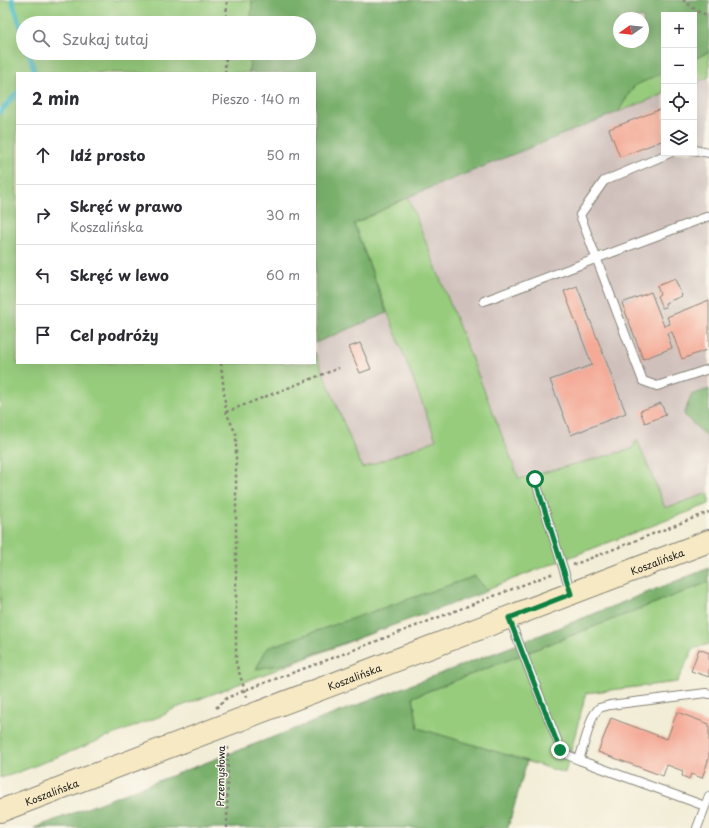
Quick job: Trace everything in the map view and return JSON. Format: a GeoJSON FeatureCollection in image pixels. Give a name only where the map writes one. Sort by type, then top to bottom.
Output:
{"type":"FeatureCollection","features":[{"type":"Feature","properties":{"kind":"street","name":"Koszalińska"},"geometry":{"type":"LineString","coordinates":[[0,811],[220,717],[253,715],[709,541]]}},
{"type":"Feature","properties":{"kind":"lane"},"geometry":{"type":"LineString","coordinates":[[697,151],[709,153]]}},
{"type":"Feature","properties":{"kind":"lane"},"geometry":{"type":"LineString","coordinates":[[663,156],[604,181],[580,215],[643,381],[657,386],[709,369]]}},
{"type":"Feature","properties":{"kind":"lane"},"geometry":{"type":"LineString","coordinates":[[484,301],[709,216]]}},
{"type":"Feature","properties":{"kind":"lane"},"geometry":{"type":"LineString","coordinates":[[535,479],[571,594]]}},
{"type":"Feature","properties":{"kind":"lane"},"geometry":{"type":"LineString","coordinates":[[509,618],[560,750],[565,754],[579,760],[705,806]]}},
{"type":"Feature","properties":{"kind":"lane"},"geometry":{"type":"LineString","coordinates":[[579,760],[592,718],[599,708],[610,705],[706,693],[709,694]]}},
{"type":"Feature","properties":{"kind":"lane"},"geometry":{"type":"LineString","coordinates":[[697,828],[709,797]]}},
{"type":"Feature","properties":{"kind":"path"},"geometry":{"type":"LineString","coordinates":[[226,16],[227,0]]}},
{"type":"Feature","properties":{"kind":"path"},"geometry":{"type":"LineString","coordinates":[[683,0],[697,11],[709,16]]}},
{"type":"Feature","properties":{"kind":"path"},"geometry":{"type":"LineString","coordinates":[[225,72],[226,60]]}},
{"type":"Feature","properties":{"kind":"path"},"geometry":{"type":"LineString","coordinates":[[221,364],[226,412],[236,434],[236,663],[253,715]]}},
{"type":"Feature","properties":{"kind":"path"},"geometry":{"type":"LineString","coordinates":[[226,412],[339,368]]}},
{"type":"Feature","properties":{"kind":"path"},"geometry":{"type":"LineString","coordinates":[[220,717],[227,698],[245,690],[563,570],[709,512]]}},
{"type":"Feature","properties":{"kind":"path","name":"Przemysłowa"},"geometry":{"type":"LineString","coordinates":[[220,717],[227,828]]}},
{"type":"Feature","properties":{"kind":"shaded area"},"geometry":{"type":"Polygon","coordinates":[[[709,77],[709,493],[665,509],[632,449],[519,479],[408,197],[661,95],[661,156],[697,156],[697,82],[709,77]]]}},
{"type":"Feature","properties":{"kind":"shaded area"},"geometry":{"type":"Polygon","coordinates":[[[387,313],[436,440],[362,468],[316,354],[316,343],[387,313]]]}},
{"type":"Feature","properties":{"kind":"green space"},"geometry":{"type":"Polygon","coordinates":[[[0,0],[252,0],[251,16],[16,16],[16,60],[250,60],[249,72],[16,72],[16,364],[316,364],[316,354],[362,468],[436,440],[354,224],[408,197],[519,479],[632,449],[637,440],[665,508],[709,493],[709,504],[166,712],[166,714],[14,774],[0,778],[0,0]]]}},
{"type":"Feature","properties":{"kind":"green space"},"geometry":{"type":"Polygon","coordinates":[[[252,0],[709,0],[709,52],[697,58],[697,12],[661,12],[661,73],[634,86],[618,112],[408,197],[354,224],[387,313],[316,343],[316,72],[249,72],[250,60],[316,60],[316,16],[251,16],[252,0]]]}},
{"type":"Feature","properties":{"kind":"green space"},"geometry":{"type":"Polygon","coordinates":[[[709,52],[709,77],[697,82],[697,58],[709,52]]]}},
{"type":"Feature","properties":{"kind":"green space"},"geometry":{"type":"Polygon","coordinates":[[[661,73],[661,95],[618,112],[634,86],[661,73]]]}},
{"type":"Feature","properties":{"kind":"green space"},"geometry":{"type":"Polygon","coordinates":[[[709,389],[709,444],[707,437],[684,415],[691,395],[709,389]]]}},
{"type":"Feature","properties":{"kind":"green space"},"geometry":{"type":"Polygon","coordinates":[[[709,568],[709,582],[413,697],[418,728],[527,761],[508,828],[34,828],[510,647],[709,568]]]}},
{"type":"Feature","properties":{"kind":"green space"},"geometry":{"type":"Polygon","coordinates":[[[475,576],[488,591],[286,664],[256,669],[267,648],[475,576]]]}},
{"type":"Feature","properties":{"kind":"green space"},"geometry":{"type":"Polygon","coordinates":[[[709,582],[709,644],[693,649],[677,682],[586,693],[565,773],[418,728],[413,697],[709,582]]]}},
{"type":"Feature","properties":{"kind":"building"},"geometry":{"type":"Polygon","coordinates":[[[661,109],[661,141],[620,157],[609,129],[661,109]]]}},
{"type":"Feature","properties":{"kind":"building"},"geometry":{"type":"Polygon","coordinates":[[[675,279],[682,296],[665,303],[666,307],[662,308],[657,296],[660,294],[657,286],[675,279]]]}},
{"type":"Feature","properties":{"kind":"building"},"geometry":{"type":"Polygon","coordinates":[[[577,286],[626,413],[571,435],[550,380],[592,365],[564,291],[577,286]]]}},
{"type":"Feature","properties":{"kind":"building"},"geometry":{"type":"Polygon","coordinates":[[[651,292],[664,326],[670,324],[667,317],[709,300],[709,349],[682,359],[672,332],[667,333],[672,348],[643,359],[622,303],[651,292]]]}},
{"type":"Feature","properties":{"kind":"building"},"geometry":{"type":"Polygon","coordinates":[[[360,343],[371,369],[360,373],[349,347],[360,343]]]}},
{"type":"Feature","properties":{"kind":"building"},"geometry":{"type":"Polygon","coordinates":[[[661,403],[666,415],[645,423],[640,411],[661,403]]]}},
{"type":"Feature","properties":{"kind":"building"},"geometry":{"type":"Polygon","coordinates":[[[699,649],[709,653],[709,677],[691,671],[699,649]]]}},
{"type":"Feature","properties":{"kind":"building"},"geometry":{"type":"Polygon","coordinates":[[[677,712],[709,724],[709,758],[702,778],[691,774],[689,779],[682,776],[683,771],[667,765],[663,776],[598,752],[611,718],[667,739],[677,712]]]}},
{"type":"Feature","properties":{"kind":"waterway"},"geometry":{"type":"LineString","coordinates":[[12,0],[17,16]]}},
{"type":"Feature","properties":{"kind":"waterway"},"geometry":{"type":"LineString","coordinates":[[31,60],[35,72]]}},
{"type":"Feature","properties":{"kind":"waterway"},"geometry":{"type":"LineString","coordinates":[[0,112],[16,94]]}},
{"type":"Feature","properties":{"kind":"route"},"geometry":{"type":"LineString","coordinates":[[535,479],[571,594],[509,618],[560,750]]}}]}
